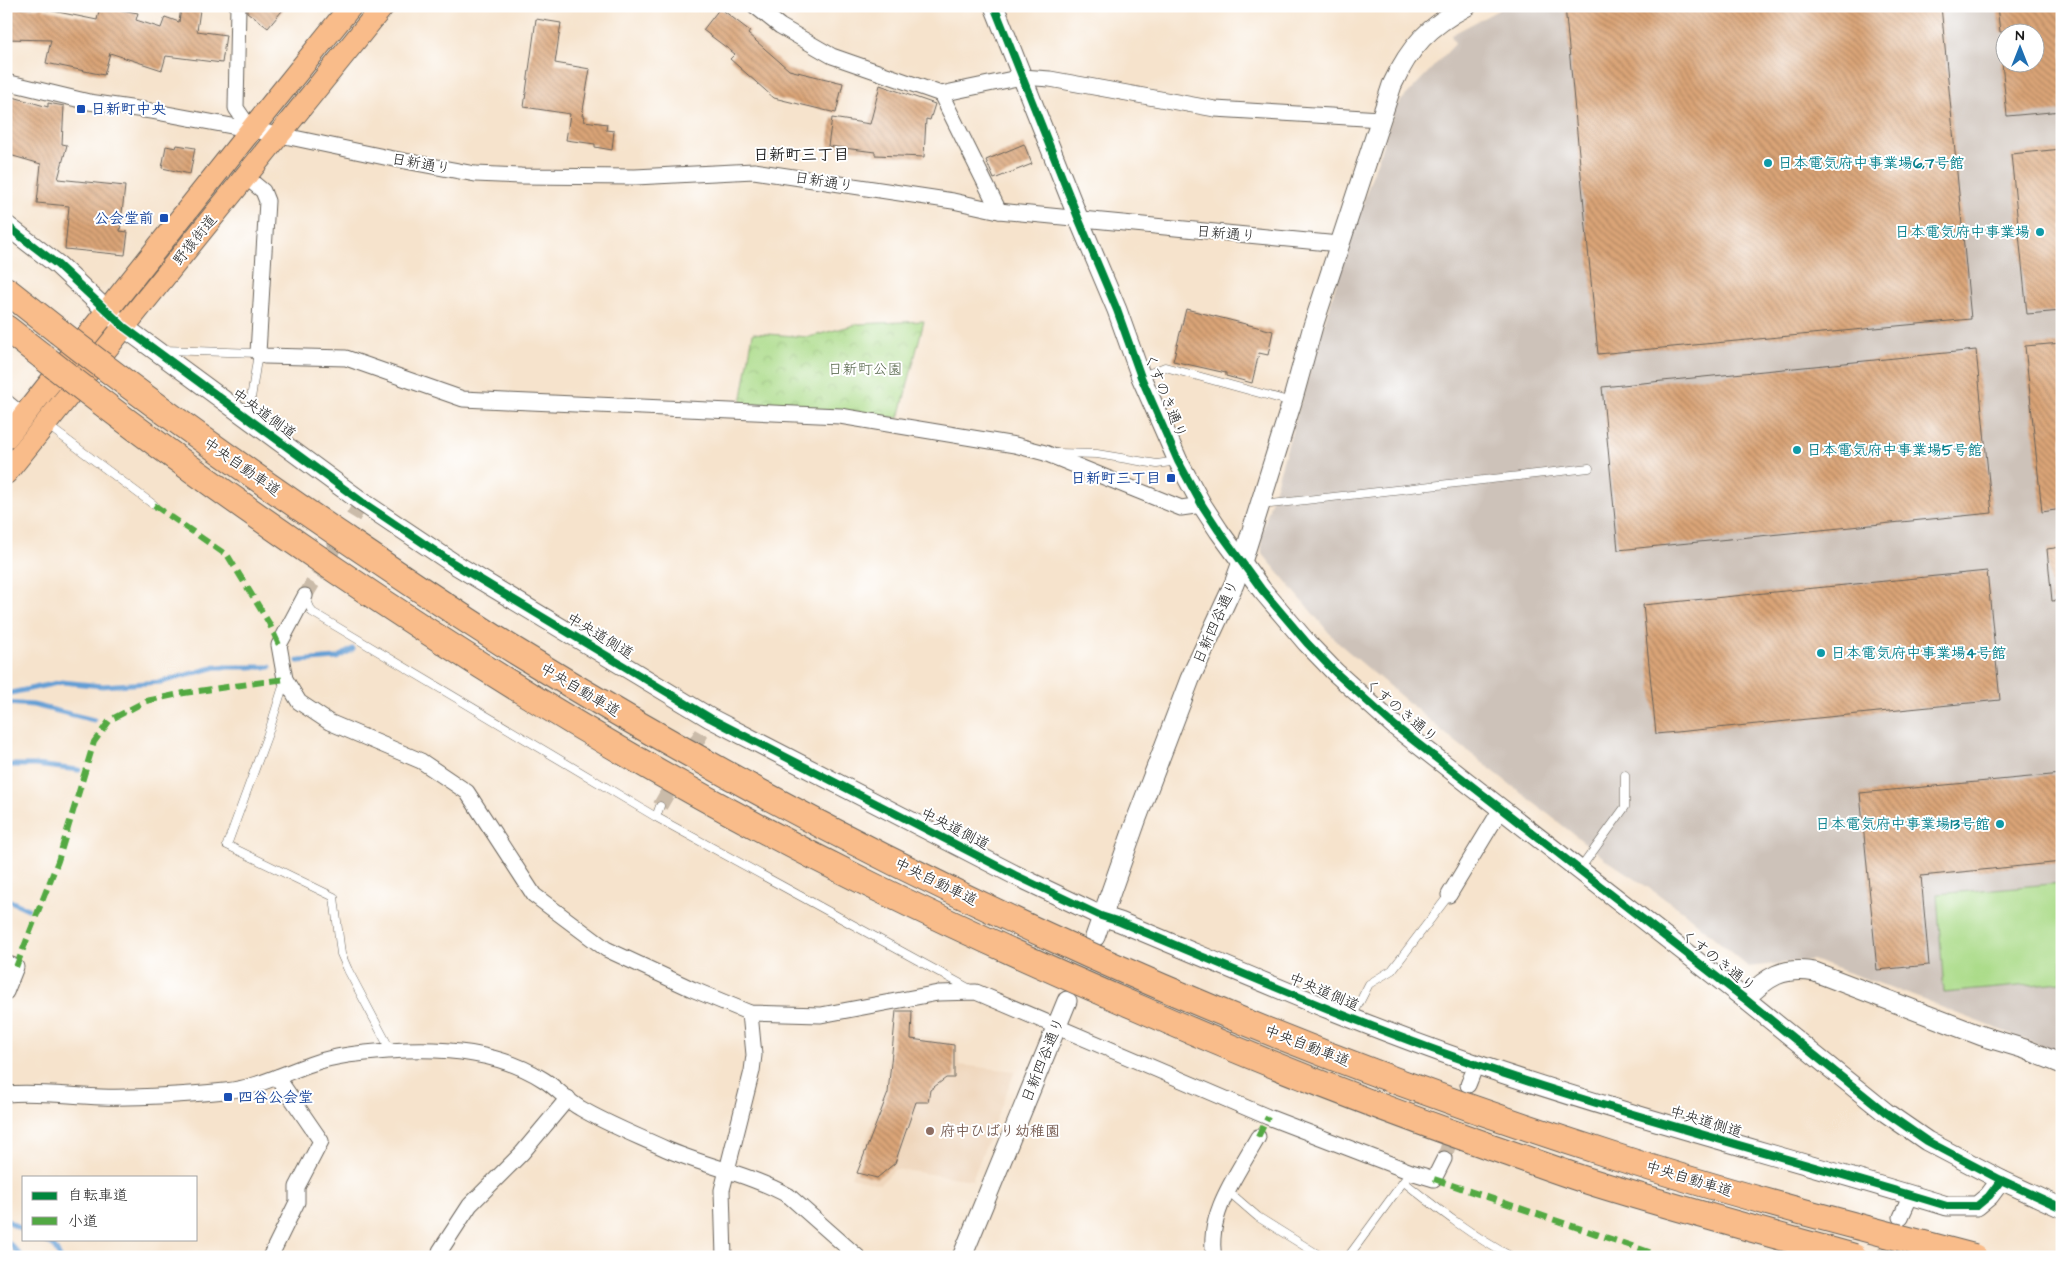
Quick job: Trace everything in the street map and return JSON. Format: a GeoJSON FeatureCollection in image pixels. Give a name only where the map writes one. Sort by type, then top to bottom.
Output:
{"type":"FeatureCollection","features":[{"type":"Feature","properties":{"kind":"highway","name":"中央自動車道"},"geometry":{"type":"LineString","coordinates":[[6,290],[115,376],[257,479],[512,649],[616,712],[736,779],[881,855],[1048,937],[1253,1025],[1423,1090],[1590,1148],[1764,1202],[1974,1257]]}},
{"type":"Feature","properties":{"kind":"highway","name":"中央自動車道"},"geometry":{"type":"LineString","coordinates":[[6,328],[95,398],[239,504],[495,676],[600,739],[718,805],[867,884],[1040,966],[1221,1044],[1410,1118],[1596,1183],[1854,1257]]}},
{"type":"Feature","properties":{"kind":"main road","name":"野猿街道"},"geometry":{"type":"LineString","coordinates":[[6,438],[15,409],[107,311],[351,6]]}},
{"type":"Feature","properties":{"kind":"main road","name":"野猿街道"},"geometry":{"type":"LineString","coordinates":[[6,473],[383,6]]}},
{"type":"Feature","properties":{"kind":"street"},"geometry":{"type":"LineString","coordinates":[[238,6],[236,108],[251,130]]}},
{"type":"Feature","properties":{"kind":"street"},"geometry":{"type":"LineString","coordinates":[[755,6],[780,26],[832,56],[941,94],[1022,77],[1050,79],[1215,109],[1381,119]]}},
{"type":"Feature","properties":{"kind":"street","name":"くすのき通り"},"geometry":{"type":"LineString","coordinates":[[994,6],[1117,310],[1142,377],[1178,461],[1202,505],[1282,615],[1335,672],[1395,726],[1745,999],[1885,1112],[1927,1140],[2001,1180],[2062,1208]]}},
{"type":"Feature","properties":{"kind":"street"},"geometry":{"type":"LineString","coordinates":[[1339,244],[1400,67],[1417,42],[1434,26],[1467,6]]}},
{"type":"Feature","properties":{"kind":"street","name":"日新通り"},"geometry":{"type":"LineString","coordinates":[[6,82],[89,102],[151,111],[476,174],[635,176],[754,171],[953,201],[998,211],[1339,244]]}},
{"type":"Feature","properties":{"kind":"street"},"geometry":{"type":"LineString","coordinates":[[941,94],[998,211]]}},
{"type":"Feature","properties":{"kind":"street"},"geometry":{"type":"LineString","coordinates":[[246,176],[263,191],[267,201],[258,353],[265,356],[346,358],[463,399],[840,416],[1014,445],[1045,453],[1181,508],[1202,505]]}},
{"type":"Feature","properties":{"kind":"street","name":"中央道側道"},"geometry":{"type":"LineString","coordinates":[[6,225],[58,265],[124,327],[153,349],[362,502],[453,563],[710,718],[1015,875],[1101,916],[1352,1018],[1476,1065],[1763,1154],[1946,1206],[1977,1206],[1989,1196],[2001,1180]]}},
{"type":"Feature","properties":{"kind":"street","name":"日新四谷通り"},"geometry":{"type":"LineString","coordinates":[[1095,937],[1101,916],[1190,679],[1234,584],[1242,562],[1339,244]]}},
{"type":"Feature","properties":{"kind":"street"},"geometry":{"type":"LineString","coordinates":[[305,596],[279,645],[285,679],[299,702],[329,722],[421,761],[467,792],[534,895],[606,949],[692,989],[750,1013],[821,1015],[938,993],[976,992],[1407,1177],[1434,1179],[1444,1159]]}},
{"type":"Feature","properties":{"kind":"street"},"geometry":{"type":"LineString","coordinates":[[1449,896],[1501,809]]}},
{"type":"Feature","properties":{"kind":"street"},"geometry":{"type":"LineString","coordinates":[[6,963],[16,967],[6,992]]}},
{"type":"Feature","properties":{"kind":"street"},"geometry":{"type":"LineString","coordinates":[[1745,999],[1760,984],[1778,974],[1802,970],[1815,972],[1982,1036],[2025,1049],[2062,1064]]}},
{"type":"Feature","properties":{"kind":"street","name":"日新四谷通り"},"geometry":{"type":"LineString","coordinates":[[962,1257],[1067,1002]]}},
{"type":"Feature","properties":{"kind":"street"},"geometry":{"type":"LineString","coordinates":[[724,1257],[722,1190],[752,1071],[754,1055],[750,1013]]}},
{"type":"Feature","properties":{"kind":"street"},"geometry":{"type":"LineString","coordinates":[[7,1092],[113,1098],[174,1095],[226,1091],[254,1086],[331,1058],[391,1051],[452,1052],[487,1056],[521,1068],[544,1080],[578,1107],[601,1119],[677,1154],[766,1184],[789,1196],[858,1257]]}},
{"type":"Feature","properties":{"kind":"street"},"geometry":{"type":"LineString","coordinates":[[1468,1085],[1476,1065]]}},
{"type":"Feature","properties":{"kind":"street"},"geometry":{"type":"LineString","coordinates":[[270,1257],[297,1202],[297,1187],[321,1141],[277,1077]]}},
{"type":"Feature","properties":{"kind":"street"},"geometry":{"type":"LineString","coordinates":[[440,1257],[440,1251],[470,1205],[522,1153],[568,1098]]}},
{"type":"Feature","properties":{"kind":"street"},"geometry":{"type":"LineString","coordinates":[[1214,1257],[1211,1243],[1214,1222],[1228,1191],[1258,1137]]}},
{"type":"Feature","properties":{"kind":"street"},"geometry":{"type":"LineString","coordinates":[[1901,1217],[1911,1195]]}},
{"type":"Feature","properties":{"kind":"lane"},"geometry":{"type":"LineString","coordinates":[[153,349],[258,353],[248,419]]}},
{"type":"Feature","properties":{"kind":"lane"},"geometry":{"type":"LineString","coordinates":[[1142,377],[1165,367],[1292,402]]}},
{"type":"Feature","properties":{"kind":"lane"},"geometry":{"type":"LineString","coordinates":[[46,424],[154,504]]}},
{"type":"Feature","properties":{"kind":"lane"},"geometry":{"type":"LineString","coordinates":[[1045,453],[1097,454],[1157,464],[1178,461]]}},
{"type":"Feature","properties":{"kind":"lane"},"geometry":{"type":"LineString","coordinates":[[1261,504],[1589,468]]}},
{"type":"Feature","properties":{"kind":"lane"},"geometry":{"type":"LineString","coordinates":[[305,596],[312,612],[656,817],[976,992]]}},
{"type":"Feature","properties":{"kind":"lane"},"geometry":{"type":"LineString","coordinates":[[285,679],[270,728],[227,845],[334,897],[341,954],[391,1051]]}},
{"type":"Feature","properties":{"kind":"lane"},"geometry":{"type":"LineString","coordinates":[[1578,870],[1625,807],[1625,775]]}},
{"type":"Feature","properties":{"kind":"lane"},"geometry":{"type":"LineString","coordinates":[[656,817],[660,806]]}},
{"type":"Feature","properties":{"kind":"lane"},"geometry":{"type":"LineString","coordinates":[[1352,1018],[1369,984],[1392,970],[1449,896]]}},
{"type":"Feature","properties":{"kind":"lane"},"geometry":{"type":"LineString","coordinates":[[1348,1257],[1407,1177],[1450,1219],[1486,1243],[1512,1257]]}},
{"type":"Feature","properties":{"kind":"lane"},"geometry":{"type":"LineString","coordinates":[[1228,1191],[1258,1217],[1322,1257]]}},
{"type":"Feature","properties":{"kind":"shaded area","name":"日本電気府中事業場"},"geometry":{"type":"Polygon","coordinates":[[[1506,6],[2062,6],[2062,1054],[1895,989],[1812,960],[1748,967],[1683,911],[1604,858],[1442,731],[1336,641],[1262,553],[1261,535],[1341,267],[1396,106],[1455,44],[1451,35],[1506,6]]]}},
{"type":"Feature","properties":{"kind":"shaded area","name":"府中ひばり幼稚園"},"geometry":{"type":"Polygon","coordinates":[[[915,1003],[912,1036],[957,1042],[959,1065],[1015,1071],[972,1180],[895,1169],[880,1184],[851,1177],[885,1092],[893,1008],[915,1003]]]}},
{"type":"Feature","properties":{"kind":"green space","name":"日新町公園"},"geometry":{"type":"Polygon","coordinates":[[[924,321],[899,418],[741,403],[753,333],[809,337],[858,324],[924,321]]]}},
{"type":"Feature","properties":{"kind":"green space"},"geometry":{"type":"Polygon","coordinates":[[[2062,883],[2062,982],[1944,993],[1937,894],[2062,883]]]}},
{"type":"Feature","properties":{"kind":"building"},"geometry":{"type":"Polygon","coordinates":[[[100,6],[138,13],[136,20],[161,28],[165,17],[179,22],[181,8],[200,10],[197,31],[226,35],[222,63],[166,56],[162,70],[110,53],[104,75],[46,63],[51,40],[6,39],[6,8],[43,8],[97,20],[100,6]]]}},
{"type":"Feature","properties":{"kind":"building"},"geometry":{"type":"Polygon","coordinates":[[[247,6],[286,6],[268,28],[247,12],[247,6]]]}},
{"type":"Feature","properties":{"kind":"building","name":"日本電気府中事業場6,7号館"},"geometry":{"type":"Polygon","coordinates":[[[1565,6],[1941,6],[1971,319],[1598,354],[1565,6]]]}},
{"type":"Feature","properties":{"kind":"building"},"geometry":{"type":"Polygon","coordinates":[[[1997,6],[2062,6],[2062,111],[2007,116],[2003,72],[2046,72],[2046,22],[1999,22],[1997,6]]]}},
{"type":"Feature","properties":{"kind":"building"},"geometry":{"type":"Polygon","coordinates":[[[720,8],[750,31],[748,34],[789,70],[843,83],[836,113],[774,98],[730,59],[735,54],[703,30],[720,8]]]}},
{"type":"Feature","properties":{"kind":"building"},"geometry":{"type":"Polygon","coordinates":[[[536,19],[561,23],[555,63],[590,69],[582,116],[585,116],[584,121],[607,124],[606,130],[614,131],[612,150],[595,147],[595,144],[566,140],[570,114],[524,107],[536,19]]]}},
{"type":"Feature","properties":{"kind":"building"},"geometry":{"type":"Polygon","coordinates":[[[880,85],[935,104],[930,120],[926,119],[924,157],[875,155],[875,152],[828,146],[832,118],[870,124],[880,85]]]}},
{"type":"Feature","properties":{"kind":"building"},"geometry":{"type":"Polygon","coordinates":[[[6,95],[48,107],[48,103],[64,106],[62,144],[67,145],[58,179],[125,186],[120,231],[128,232],[125,255],[65,249],[69,206],[37,203],[41,164],[6,154],[6,95]]]}},
{"type":"Feature","properties":{"kind":"building"},"geometry":{"type":"Polygon","coordinates":[[[1024,144],[1032,164],[994,179],[986,160],[1024,144]]]}},
{"type":"Feature","properties":{"kind":"building"},"geometry":{"type":"Polygon","coordinates":[[[177,145],[195,148],[190,174],[162,168],[166,146],[176,148],[177,145]]]}},
{"type":"Feature","properties":{"kind":"building","name":"日本電気府中事業場"},"geometry":{"type":"Polygon","coordinates":[[[2062,149],[2062,311],[2027,314],[2011,154],[2062,149]]]}},
{"type":"Feature","properties":{"kind":"building"},"geometry":{"type":"Polygon","coordinates":[[[1186,309],[1273,331],[1268,355],[1259,353],[1252,383],[1226,376],[1226,373],[1173,361],[1186,309]]]}},
{"type":"Feature","properties":{"kind":"building"},"geometry":{"type":"Polygon","coordinates":[[[2062,343],[2062,509],[2042,512],[2025,346],[2062,343]]]}},
{"type":"Feature","properties":{"kind":"building","name":"日本電気府中事業場5号館"},"geometry":{"type":"Polygon","coordinates":[[[1976,350],[1992,513],[1618,550],[1602,387],[1976,350]]]}},
{"type":"Feature","properties":{"kind":"building"},"geometry":{"type":"Polygon","coordinates":[[[2062,547],[2062,600],[2052,601],[2047,549],[2062,547]]]}},
{"type":"Feature","properties":{"kind":"building","name":"日本電気府中事業場4号館"},"geometry":{"type":"Polygon","coordinates":[[[1987,571],[2000,700],[1656,734],[1643,605],[1987,571]]]}},
{"type":"Feature","properties":{"kind":"building"},"geometry":{"type":"Polygon","coordinates":[[[2062,774],[2062,862],[1921,876],[1929,965],[1877,970],[1860,793],[2062,774]]]}},
{"type":"Feature","properties":{"kind":"building","name":"府中ひばり幼稚園"},"geometry":{"type":"Polygon","coordinates":[[[896,1011],[912,1011],[911,1039],[954,1045],[954,1078],[946,1078],[930,1090],[928,1102],[916,1102],[895,1163],[877,1178],[857,1173],[888,1093],[896,1011]]]}},
{"type":"Feature","properties":{"kind":"waterway"},"geometry":{"type":"LineString","coordinates":[[298,661],[337,658],[353,649]]}},
{"type":"Feature","properties":{"kind":"waterway"},"geometry":{"type":"LineString","coordinates":[[6,694],[62,682],[102,686],[161,682],[216,667],[270,667]]}},
{"type":"Feature","properties":{"kind":"waterway"},"geometry":{"type":"LineString","coordinates":[[6,703],[33,705],[94,720]]}},
{"type":"Feature","properties":{"kind":"waterway"},"geometry":{"type":"LineString","coordinates":[[6,765],[35,765],[79,770]]}},
{"type":"Feature","properties":{"kind":"waterway"},"geometry":{"type":"LineString","coordinates":[[6,899],[28,909]]}},
{"type":"Feature","properties":{"kind":"waterway"},"geometry":{"type":"LineString","coordinates":[[6,1220],[22,1230]]}},
{"type":"Feature","properties":{"kind":"waterway"},"geometry":{"type":"LineString","coordinates":[[6,1240],[22,1257]]}},
{"type":"Feature","properties":{"kind":"waterway"},"geometry":{"type":"LineString","coordinates":[[43,1240],[53,1245],[60,1257]]}},
{"type":"Feature","properties":{"kind":"tunnel"},"geometry":{"type":"LineString","coordinates":[[305,596],[362,502]]}},
{"type":"Feature","properties":{"kind":"tunnel"},"geometry":{"type":"LineString","coordinates":[[660,806],[710,718]]}},
{"type":"Feature","properties":{"kind":"tunnel"},"geometry":{"type":"LineString","coordinates":[[1444,1159],[1464,1098]]}},
{"type":"Feature","properties":{"kind":"tunnel"},"geometry":{"type":"LineString","coordinates":[[1883,1257],[1895,1231]]}},
{"type":"Feature","properties":{"kind":"marked path"},"geometry":{"type":"LineString","coordinates":[[154,505],[228,556],[269,623],[279,645]]}},
{"type":"Feature","properties":{"kind":"marked path"},"geometry":{"type":"LineString","coordinates":[[16,967],[58,861],[94,742],[110,720],[146,701],[184,693],[285,679]]}},
{"type":"Feature","properties":{"kind":"marked path"},"geometry":{"type":"LineString","coordinates":[[1258,1137],[1268,1117]]}},
{"type":"Feature","properties":{"kind":"marked path"},"geometry":{"type":"LineString","coordinates":[[1434,1179],[1664,1257]]}},
{"type":"Feature","properties":{"kind":"cycle path"},"geometry":{"type":"LineString","coordinates":[[994,6],[1117,310],[1141,377],[1178,461],[1202,505],[1219,531],[1262,590],[1307,643],[1335,672],[1395,726],[1745,999],[1885,1112],[1927,1141],[2001,1180],[2062,1208]]}},
{"type":"Feature","properties":{"kind":"cycle path"},"geometry":{"type":"LineString","coordinates":[[6,225],[58,265],[124,327],[362,502],[453,563],[710,718],[1015,875],[1101,916],[1120,922],[1341,1014],[1475,1064],[1592,1102],[1947,1206],[1977,1206],[1989,1196],[2001,1180]]}},
{"type":"Feature","properties":{"kind":"place","name":"日新町中央"},"geometry":{"type":"Point","coordinates":[81,109]}},
{"type":"Feature","properties":{"kind":"place","name":"日本電気府中事業場6,7号館"},"geometry":{"type":"Point","coordinates":[1768,163]}},
{"type":"Feature","properties":{"kind":"place","name":"公会堂前"},"geometry":{"type":"Point","coordinates":[164,218]}},
{"type":"Feature","properties":{"kind":"place","name":"日本電気府中事業場"},"geometry":{"type":"Point","coordinates":[2040,232]}},
{"type":"Feature","properties":{"kind":"place","name":"日本電気府中事業場5号館"},"geometry":{"type":"Point","coordinates":[1797,450]}},
{"type":"Feature","properties":{"kind":"place","name":"日新町三丁目"},"geometry":{"type":"Point","coordinates":[1171,478]}},
{"type":"Feature","properties":{"kind":"place","name":"日本電気府中事業場4号館"},"geometry":{"type":"Point","coordinates":[1821,653]}},
{"type":"Feature","properties":{"kind":"place","name":"日本電気府中事業場13号館"},"geometry":{"type":"Point","coordinates":[2000,824]}},
{"type":"Feature","properties":{"kind":"place","name":"四谷公会堂"},"geometry":{"type":"Point","coordinates":[228,1097]}},
{"type":"Feature","properties":{"kind":"place","name":"府中ひばり幼稚園"},"geometry":{"type":"Point","coordinates":[930,1131]}},
{"type":"Feature","properties":{"kind":"district","name":"日新町三丁目"},"geometry":{"type":"Point","coordinates":[801,155]}}]}
